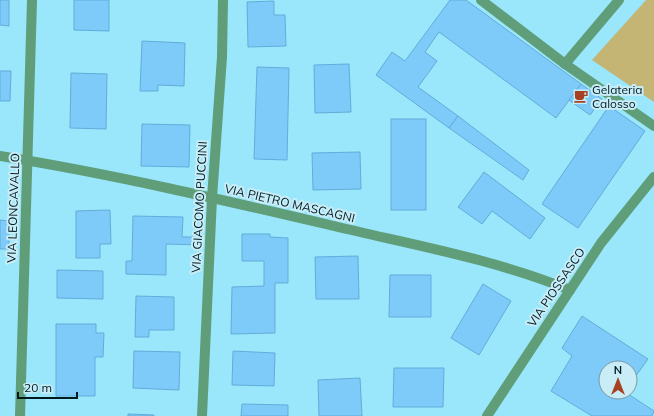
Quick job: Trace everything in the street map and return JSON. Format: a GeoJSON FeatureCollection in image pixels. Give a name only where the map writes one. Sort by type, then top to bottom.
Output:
{"type":"FeatureCollection","features":[{"type":"Feature","properties":{"kind":"street","name":"VIA LEONCAVALLO"},"geometry":{"type":"LineString","coordinates":[[20,416],[32,0]]}},
{"type":"Feature","properties":{"kind":"street","name":"VIA GIACOMO PUCCINI"},"geometry":{"type":"LineString","coordinates":[[202,416],[212,198],[222,57],[223,0]]}},
{"type":"Feature","properties":{"kind":"street"},"geometry":{"type":"LineString","coordinates":[[481,0],[565,64],[654,126]]}},
{"type":"Feature","properties":{"kind":"street"},"geometry":{"type":"LineString","coordinates":[[565,64],[619,0]]}},
{"type":"Feature","properties":{"kind":"street","name":"VIA PIETRO MASCAGNI"},"geometry":{"type":"LineString","coordinates":[[0,156],[27,160],[212,198],[484,261],[534,275],[570,290]]}},
{"type":"Feature","properties":{"kind":"street","name":"VIA PIOSSASCO"},"geometry":{"type":"LineString","coordinates":[[487,416],[601,243],[654,177]]}},
{"type":"Feature","properties":{"kind":"shaded area"},"geometry":{"type":"Polygon","coordinates":[[[646,0],[654,0],[654,102],[592,60],[646,0]]]}},
{"type":"Feature","properties":{"kind":"building"},"geometry":{"type":"Polygon","coordinates":[[[0,0],[9,0],[9,26],[0,25],[0,0]]]}},
{"type":"Feature","properties":{"kind":"building"},"geometry":{"type":"Polygon","coordinates":[[[74,0],[109,0],[109,31],[74,30],[74,0]]]}},
{"type":"Feature","properties":{"kind":"building"},"geometry":{"type":"Polygon","coordinates":[[[450,0],[466,0],[581,84],[556,118],[439,32],[425,52],[437,61],[418,87],[458,116],[449,128],[376,75],[392,52],[405,61],[450,0]]]}},
{"type":"Feature","properties":{"kind":"building"},"geometry":{"type":"Polygon","coordinates":[[[274,1],[274,15],[285,15],[286,46],[248,47],[247,2],[274,1]]]}},
{"type":"Feature","properties":{"kind":"building"},"geometry":{"type":"Polygon","coordinates":[[[142,41],[185,43],[184,86],[158,85],[158,91],[140,91],[142,41]]]}},
{"type":"Feature","properties":{"kind":"building"},"geometry":{"type":"Polygon","coordinates":[[[349,64],[351,112],[315,113],[314,65],[349,64]]]}},
{"type":"Feature","properties":{"kind":"building"},"geometry":{"type":"Polygon","coordinates":[[[257,67],[289,68],[287,160],[254,159],[257,67]]]}},
{"type":"Feature","properties":{"kind":"building"},"geometry":{"type":"Polygon","coordinates":[[[0,71],[11,71],[10,101],[0,101],[0,71]]]}},
{"type":"Feature","properties":{"kind":"building"},"geometry":{"type":"Polygon","coordinates":[[[71,73],[107,74],[106,129],[70,128],[71,73]]]}},
{"type":"Feature","properties":{"kind":"building"},"geometry":{"type":"Polygon","coordinates":[[[581,84],[602,99],[590,115],[569,100],[581,84]]]}},
{"type":"Feature","properties":{"kind":"building"},"geometry":{"type":"Polygon","coordinates":[[[609,106],[645,131],[578,228],[542,204],[609,106]]]}},
{"type":"Feature","properties":{"kind":"building"},"geometry":{"type":"Polygon","coordinates":[[[458,116],[529,170],[523,180],[449,128],[458,116]]]}},
{"type":"Feature","properties":{"kind":"building"},"geometry":{"type":"Polygon","coordinates":[[[391,119],[426,119],[426,210],[391,210],[391,119]]]}},
{"type":"Feature","properties":{"kind":"building"},"geometry":{"type":"Polygon","coordinates":[[[142,124],[190,125],[189,167],[141,166],[142,124]]]}},
{"type":"Feature","properties":{"kind":"building"},"geometry":{"type":"Polygon","coordinates":[[[360,152],[361,189],[313,190],[312,153],[360,152]]]}},
{"type":"Feature","properties":{"kind":"building"},"geometry":{"type":"Polygon","coordinates":[[[484,172],[545,218],[530,239],[492,211],[482,224],[458,207],[484,172]]]}},
{"type":"Feature","properties":{"kind":"building"},"geometry":{"type":"Polygon","coordinates":[[[110,210],[111,244],[100,244],[100,258],[76,258],[76,211],[110,210]]]}},
{"type":"Feature","properties":{"kind":"building"},"geometry":{"type":"Polygon","coordinates":[[[133,216],[183,217],[182,237],[200,237],[200,245],[166,244],[166,275],[126,274],[126,261],[132,261],[133,216]]]}},
{"type":"Feature","properties":{"kind":"building"},"geometry":{"type":"Polygon","coordinates":[[[0,220],[9,221],[9,249],[0,249],[0,220]]]}},
{"type":"Feature","properties":{"kind":"building"},"geometry":{"type":"Polygon","coordinates":[[[242,234],[270,234],[270,237],[288,238],[288,283],[275,283],[275,333],[231,334],[232,287],[264,286],[264,261],[242,261],[242,234]]]}},
{"type":"Feature","properties":{"kind":"building"},"geometry":{"type":"Polygon","coordinates":[[[358,256],[359,299],[316,299],[315,257],[358,256]]]}},
{"type":"Feature","properties":{"kind":"building"},"geometry":{"type":"Polygon","coordinates":[[[57,270],[103,271],[103,299],[57,298],[57,270]]]}},
{"type":"Feature","properties":{"kind":"building"},"geometry":{"type":"Polygon","coordinates":[[[390,275],[431,275],[431,317],[389,317],[390,275]]]}},
{"type":"Feature","properties":{"kind":"building"},"geometry":{"type":"Polygon","coordinates":[[[483,284],[511,301],[479,355],[451,338],[483,284]]]}},
{"type":"Feature","properties":{"kind":"building"},"geometry":{"type":"Polygon","coordinates":[[[136,296],[174,297],[174,330],[149,330],[149,337],[135,337],[136,296]]]}},
{"type":"Feature","properties":{"kind":"building"},"geometry":{"type":"Polygon","coordinates":[[[582,316],[648,359],[638,373],[638,360],[598,360],[598,400],[637,400],[654,411],[652,416],[592,416],[551,391],[572,356],[562,348],[582,316]]]}},
{"type":"Feature","properties":{"kind":"building"},"geometry":{"type":"Polygon","coordinates":[[[56,324],[96,324],[96,333],[104,333],[103,357],[95,357],[95,396],[56,396],[56,324]]]}},
{"type":"Feature","properties":{"kind":"building"},"geometry":{"type":"Polygon","coordinates":[[[134,351],[180,352],[179,390],[133,388],[134,351]]]}},
{"type":"Feature","properties":{"kind":"building"},"geometry":{"type":"Polygon","coordinates":[[[233,351],[275,353],[274,386],[232,385],[233,351]]]}},
{"type":"Feature","properties":{"kind":"building"},"geometry":{"type":"Polygon","coordinates":[[[394,368],[444,368],[443,407],[393,407],[394,368]]]}},
{"type":"Feature","properties":{"kind":"building"},"geometry":{"type":"Polygon","coordinates":[[[360,378],[362,416],[319,416],[318,380],[360,378]]]}},
{"type":"Feature","properties":{"kind":"building"},"geometry":{"type":"Polygon","coordinates":[[[242,404],[288,405],[288,416],[241,416],[242,404]]]}},
{"type":"Feature","properties":{"kind":"building"},"geometry":{"type":"Polygon","coordinates":[[[128,414],[154,415],[154,416],[128,416],[128,414]]]}},
{"type":"Feature","properties":{"kind":"place","name":"Gelateria Calosso"},"geometry":{"type":"Point","coordinates":[581,96]}}]}
